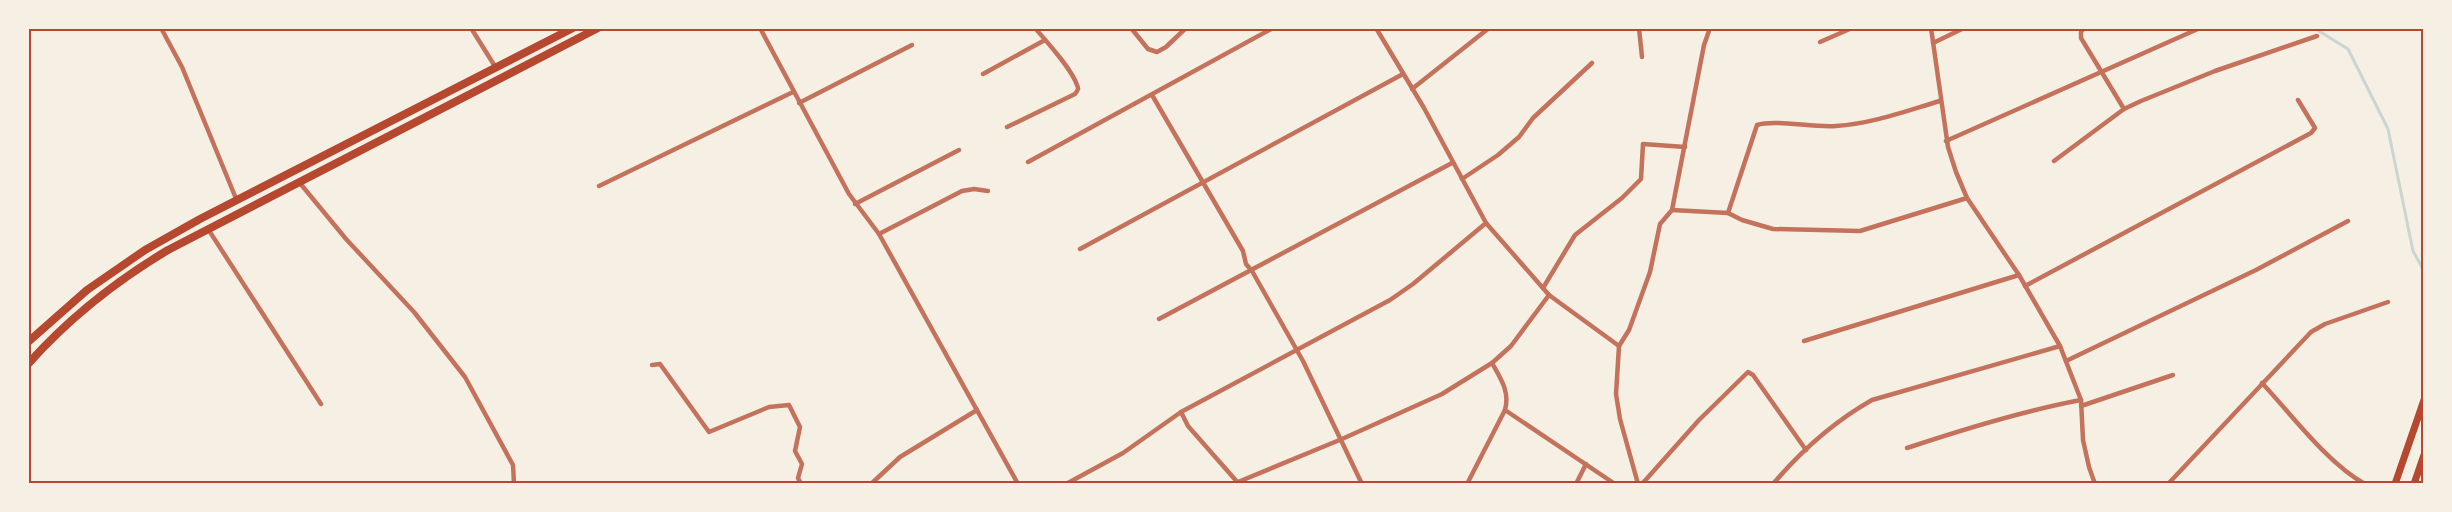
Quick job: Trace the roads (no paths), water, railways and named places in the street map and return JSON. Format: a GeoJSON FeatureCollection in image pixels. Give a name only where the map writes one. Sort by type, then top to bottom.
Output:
{"type":"FeatureCollection","features":[{"type":"Feature","properties":{"kind":"main road"},"geometry":{"type":"LineString","coordinates":[[28,342],[87,290],[145,250],[573,28]]}},
{"type":"Feature","properties":{"kind":"main road"},"geometry":{"type":"LineString","coordinates":[[28,364],[56,335],[113,286],[168,249],[598,28]]}},
{"type":"Feature","properties":{"kind":"main road"},"geometry":{"type":"LineString","coordinates":[[2395,483],[2424,400]]}},
{"type":"Feature","properties":{"kind":"main road"},"geometry":{"type":"LineString","coordinates":[[2414,483],[2424,455]]}},
{"type":"Feature","properties":{"kind":"street"},"geometry":{"type":"LineString","coordinates":[[161,28],[182,67],[237,201]]}},
{"type":"Feature","properties":{"kind":"street"},"geometry":{"type":"LineString","coordinates":[[471,28],[496,68]]}},
{"type":"Feature","properties":{"kind":"street"},"geometry":{"type":"LineString","coordinates":[[760,28],[855,204],[879,234],[1018,483]]}},
{"type":"Feature","properties":{"kind":"street"},"geometry":{"type":"LineString","coordinates":[[1007,127],[1075,94],[1078,90],[1071,76],[1035,28]]}},
{"type":"Feature","properties":{"kind":"street"},"geometry":{"type":"LineString","coordinates":[[1131,28],[1148,48],[1156,52],[1166,47],[1186,28]]}},
{"type":"Feature","properties":{"kind":"street"},"geometry":{"type":"LineString","coordinates":[[1028,162],[1273,28]]}},
{"type":"Feature","properties":{"kind":"street"},"geometry":{"type":"LineString","coordinates":[[1376,28],[1485,223],[1549,295],[1619,346]]}},
{"type":"Feature","properties":{"kind":"street"},"geometry":{"type":"LineString","coordinates":[[1412,89],[1489,28]]}},
{"type":"Feature","properties":{"kind":"street"},"geometry":{"type":"LineString","coordinates":[[1639,28],[1642,57]]}},
{"type":"Feature","properties":{"kind":"street"},"geometry":{"type":"LineString","coordinates":[[1710,28],[1704,45],[1672,210],[1660,224],[1650,272],[1629,330],[1619,346],[1616,394],[1620,419],[1640,483],[1748,372],[1754,375],[1806,450]]}},
{"type":"Feature","properties":{"kind":"street"},"geometry":{"type":"LineString","coordinates":[[1820,42],[1852,28]]}},
{"type":"Feature","properties":{"kind":"street"},"geometry":{"type":"LineString","coordinates":[[1931,28],[1946,141],[1956,172],[1967,198],[2019,275],[2060,346],[2081,400],[2083,440],[2095,483]]}},
{"type":"Feature","properties":{"kind":"street"},"geometry":{"type":"LineString","coordinates":[[1933,43],[1964,28]]}},
{"type":"Feature","properties":{"kind":"street"},"geometry":{"type":"LineString","coordinates":[[2084,28],[2081,38],[2124,109]]}},
{"type":"Feature","properties":{"kind":"street"},"geometry":{"type":"LineString","coordinates":[[1946,141],[2200,28]]}},
{"type":"Feature","properties":{"kind":"street"},"geometry":{"type":"LineString","coordinates":[[2054,161],[2124,109],[2216,71],[2316,36]]}},
{"type":"Feature","properties":{"kind":"street"},"geometry":{"type":"LineString","coordinates":[[983,74],[1045,40]]}},
{"type":"Feature","properties":{"kind":"street"},"geometry":{"type":"LineString","coordinates":[[799,103],[912,45]]}},
{"type":"Feature","properties":{"kind":"street"},"geometry":{"type":"LineString","coordinates":[[1462,179],[1498,155],[1519,137],[1533,118],[1592,63]]}},
{"type":"Feature","properties":{"kind":"street"},"geometry":{"type":"LineString","coordinates":[[1080,249],[1403,74]]}},
{"type":"Feature","properties":{"kind":"street"},"geometry":{"type":"LineString","coordinates":[[599,186],[793,92]]}},
{"type":"Feature","properties":{"kind":"street"},"geometry":{"type":"LineString","coordinates":[[1152,95],[1243,251],[1246,264],[1297,350],[1362,483]]}},
{"type":"Feature","properties":{"kind":"street"},"geometry":{"type":"LineString","coordinates":[[2025,286],[2311,133],[2315,128],[2298,100]]}},
{"type":"Feature","properties":{"kind":"street"},"geometry":{"type":"LineString","coordinates":[[1728,213],[1756,125],[1764,122],[1811,127],[1838,126],[1881,119],[1940,101]]}},
{"type":"Feature","properties":{"kind":"street"},"geometry":{"type":"LineString","coordinates":[[1543,288],[1575,235],[1622,198],[1641,179],[1643,144],[1685,147]]}},
{"type":"Feature","properties":{"kind":"street"},"geometry":{"type":"LineString","coordinates":[[855,204],[959,150]]}},
{"type":"Feature","properties":{"kind":"street"},"geometry":{"type":"LineString","coordinates":[[1159,319],[1452,163]]}},
{"type":"Feature","properties":{"kind":"street"},"geometry":{"type":"LineString","coordinates":[[299,182],[346,239],[414,312],[465,377],[513,465],[514,483]]}},
{"type":"Feature","properties":{"kind":"street"},"geometry":{"type":"LineString","coordinates":[[879,234],[962,191],[974,189],[988,191]]}},
{"type":"Feature","properties":{"kind":"street"},"geometry":{"type":"LineString","coordinates":[[1672,210],[1728,213],[1742,220],[1773,229],[1860,231],[1967,198]]}},
{"type":"Feature","properties":{"kind":"street"},"geometry":{"type":"LineString","coordinates":[[2066,361],[2256,270],[2348,221]]}},
{"type":"Feature","properties":{"kind":"street"},"geometry":{"type":"LineString","coordinates":[[1066,483],[1123,453],[1181,412],[1390,300],[1413,284],[1485,223]]}},
{"type":"Feature","properties":{"kind":"street"},"geometry":{"type":"LineString","coordinates":[[208,229],[321,404]]}},
{"type":"Feature","properties":{"kind":"street"},"geometry":{"type":"LineString","coordinates":[[1804,340],[2019,275]]}},
{"type":"Feature","properties":{"kind":"street"},"geometry":{"type":"LineString","coordinates":[[1181,412],[1188,426],[1238,483],[1442,394],[1492,363],[1511,346],[1549,295]]}},
{"type":"Feature","properties":{"kind":"street"},"geometry":{"type":"LineString","coordinates":[[2168,483],[2312,332],[2325,324],[2388,303]]}},
{"type":"Feature","properties":{"kind":"street"},"geometry":{"type":"LineString","coordinates":[[1773,483],[1847,414],[1872,400],[2060,346]]}},
{"type":"Feature","properties":{"kind":"street"},"geometry":{"type":"LineString","coordinates":[[1467,483],[1505,410],[1508,399],[1505,387],[1492,363]]}},
{"type":"Feature","properties":{"kind":"street"},"geometry":{"type":"LineString","coordinates":[[652,365],[660,364],[709,432],[769,407],[789,405],[800,427],[795,451],[802,464],[798,478],[801,483]]}},
{"type":"Feature","properties":{"kind":"street"},"geometry":{"type":"LineString","coordinates":[[2081,406],[2173,375]]}},
{"type":"Feature","properties":{"kind":"street"},"geometry":{"type":"LineString","coordinates":[[2262,383],[2333,460],[2365,483]]}},
{"type":"Feature","properties":{"kind":"street"},"geometry":{"type":"LineString","coordinates":[[1907,448],[1970,428],[2081,400]]}},
{"type":"Feature","properties":{"kind":"street"},"geometry":{"type":"LineString","coordinates":[[871,483],[900,457],[977,410]]}},
{"type":"Feature","properties":{"kind":"street"},"geometry":{"type":"LineString","coordinates":[[1505,410],[1615,483]]}},
{"type":"Feature","properties":{"kind":"street"},"geometry":{"type":"LineString","coordinates":[[1576,483],[1586,464]]}},
{"type":"Feature","properties":{"kind":"waterway"},"geometry":{"type":"LineString","coordinates":[[2314,28],[2348,49],[2388,129],[2413,251],[2424,271]]}}]}
